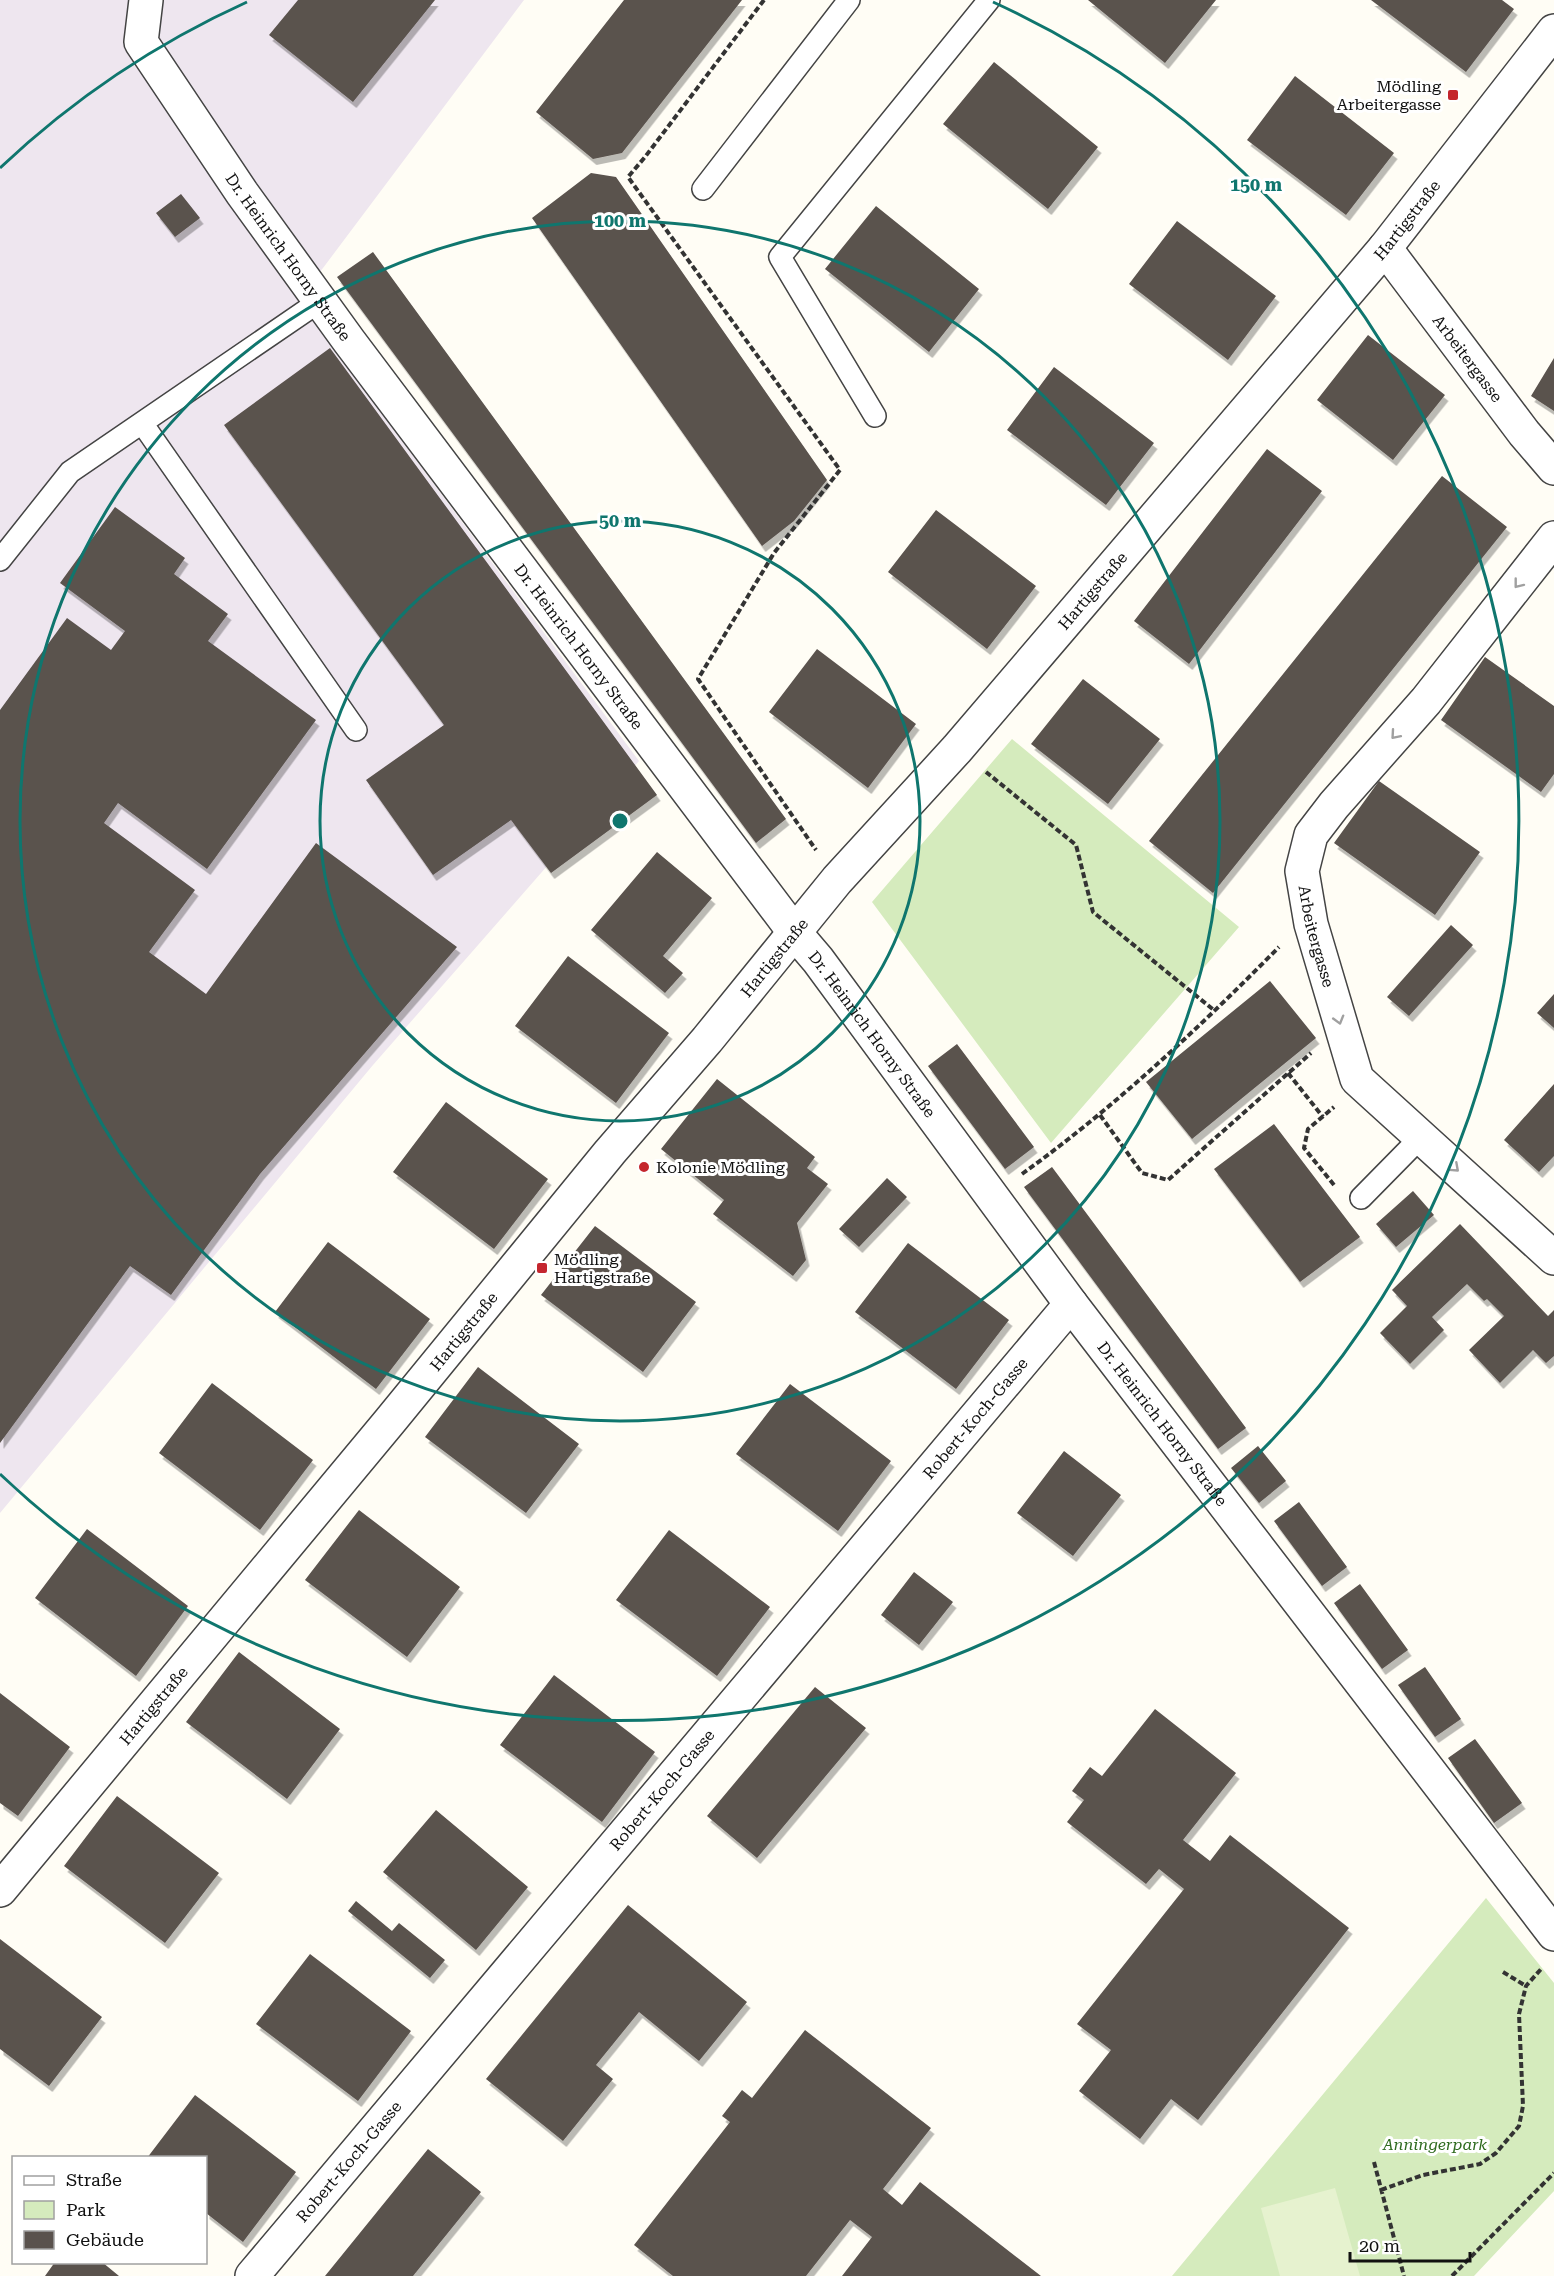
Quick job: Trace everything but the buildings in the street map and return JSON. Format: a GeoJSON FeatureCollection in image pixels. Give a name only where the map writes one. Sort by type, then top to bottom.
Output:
{"type":"FeatureCollection","features":[{"type":"Feature","properties":{"kind":"street","name":"Dr. Heinrich Horny Straße"},"geometry":{"type":"LineString","coordinates":[[146,0],[141,42],[242,193],[320,302],[795,933],[818,960],[1071,1304],[1512,1878],[1551,1948]]}},
{"type":"Feature","properties":{"kind":"street","name":"Hartigstraße"},"geometry":{"type":"LineString","coordinates":[[0,1890],[390,1421],[610,1152],[707,1040],[837,880],[957,749],[1385,248],[1554,31]]}},
{"type":"Feature","properties":{"kind":"street","name":"Arbeitergasse"},"geometry":{"type":"LineString","coordinates":[[1385,248],[1524,432],[1554,468]]}},
{"type":"Feature","properties":{"kind":"street","name":"Arbeitergasse"},"geometry":{"type":"LineString","coordinates":[[1554,538],[1426,701],[1334,805],[1311,835],[1302,871],[1311,924],[1357,1079],[1554,1258]]}},
{"type":"Feature","properties":{"kind":"street","name":"Robert-Koch-Gasse"},"geometry":{"type":"LineString","coordinates":[[252,2276],[1071,1304]]}},
{"type":"Feature","properties":{"kind":"lane"},"geometry":{"type":"LineString","coordinates":[[703,189],[849,0]]}},
{"type":"Feature","properties":{"kind":"lane"},"geometry":{"type":"LineString","coordinates":[[875,416],[780,257],[990,0]]}},
{"type":"Feature","properties":{"kind":"lane"},"geometry":{"type":"LineString","coordinates":[[0,560],[70,472],[320,302]]}},
{"type":"Feature","properties":{"kind":"lane"},"geometry":{"type":"LineString","coordinates":[[142,423],[356,730]]}},
{"type":"Feature","properties":{"kind":"lane"},"geometry":{"type":"LineString","coordinates":[[1361,1198],[1421,1137]]}},
{"type":"Feature","properties":{"kind":"path"},"geometry":{"type":"LineString","coordinates":[[764,0],[628,177],[840,470],[774,553],[698,679],[837,880]]}},
{"type":"Feature","properties":{"kind":"path"},"geometry":{"type":"LineString","coordinates":[[957,749],[1076,845],[1093,912],[1215,1011]]}},
{"type":"Feature","properties":{"kind":"path"},"geometry":{"type":"LineString","coordinates":[[992,1195],[1100,1115],[1215,1011],[1283,943],[1311,924]]}},
{"type":"Feature","properties":{"kind":"path"},"geometry":{"type":"LineString","coordinates":[[1100,1115],[1142,1173],[1168,1180],[1341,1026]]}},
{"type":"Feature","properties":{"kind":"path"},"geometry":{"type":"LineString","coordinates":[[1288,1073],[1323,1117]]}},
{"type":"Feature","properties":{"kind":"path"},"geometry":{"type":"LineString","coordinates":[[1326,1192],[1335,1186],[1304,1148],[1308,1129],[1363,1084]]}},
{"type":"Feature","properties":{"kind":"path"},"geometry":{"type":"LineString","coordinates":[[1381,2190],[1423,2175],[1480,2163],[1496,2153],[1519,2126],[1523,2106],[1519,2014],[1526,1986],[1551,1948]]}},
{"type":"Feature","properties":{"kind":"path"},"geometry":{"type":"LineString","coordinates":[[1503,1972],[1526,1986]]}},
{"type":"Feature","properties":{"kind":"path"},"geometry":{"type":"LineString","coordinates":[[1374,2162],[1404,2276]]}},
{"type":"Feature","properties":{"kind":"path"},"geometry":{"type":"LineString","coordinates":[[1452,2276],[1554,2173]]}},
{"type":"Feature","properties":{"kind":"shaded area"},"geometry":{"type":"Polygon","coordinates":[[[0,0],[524,0],[323,268],[297,299],[639,761],[373,1065],[0,1513],[0,0]]]}},
{"type":"Feature","properties":{"kind":"green space"},"geometry":{"type":"Polygon","coordinates":[[[1012,739],[1239,927],[1051,1143],[872,902],[1012,739]]]}},
{"type":"Feature","properties":{"kind":"green space","name":"Anningerpark"},"geometry":{"type":"Polygon","coordinates":[[[1486,1898],[1554,1983],[1554,2191],[1474,2276],[1172,2276],[1486,1898]]]}},
{"type":"Feature","properties":{"kind":"green space"},"geometry":{"type":"Polygon","coordinates":[[[1335,2188],[1360,2276],[1280,2276],[1261,2208],[1335,2188]]]}},
{"type":"Feature","properties":{"kind":"place","name":"Mödling Arbeitergasse"},"geometry":{"type":"Point","coordinates":[1453,95]}},
{"type":"Feature","properties":{"kind":"place","name":"Kolonie Mödling"},"geometry":{"type":"Point","coordinates":[644,1167]}},
{"type":"Feature","properties":{"kind":"place","name":"Mödling Hartigstraße"},"geometry":{"type":"Point","coordinates":[542,1268]}}]}
